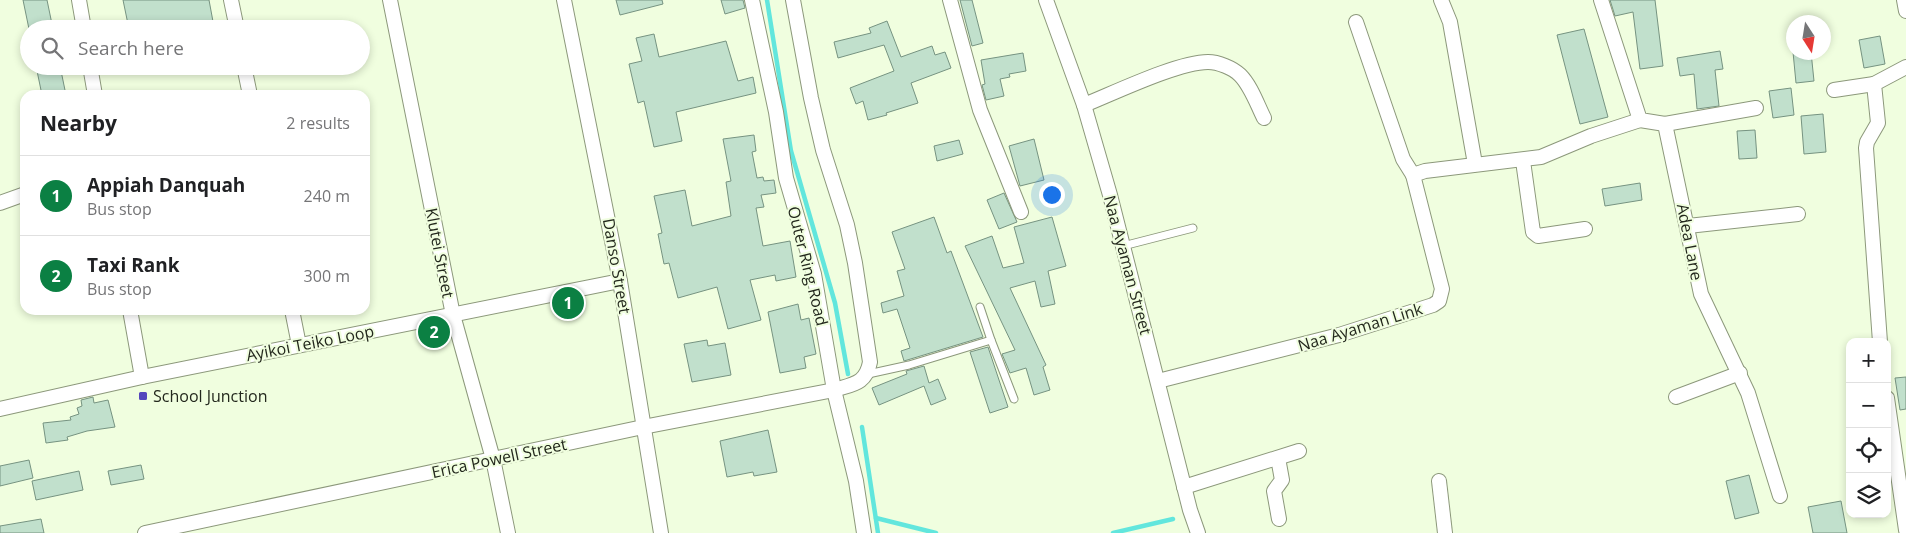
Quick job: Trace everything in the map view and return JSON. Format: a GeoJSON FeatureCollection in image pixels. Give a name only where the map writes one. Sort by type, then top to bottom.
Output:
{"type":"FeatureCollection","features":[{"type":"Feature","properties":{"kind":"street"},"geometry":{"type":"LineString","coordinates":[[79,0],[82,20]]}},
{"type":"Feature","properties":{"kind":"street"},"geometry":{"type":"LineString","coordinates":[[231,0],[235,20]]}},
{"type":"Feature","properties":{"kind":"street","name":"Klutei Street"},"geometry":{"type":"LineString","coordinates":[[390,0],[453,315],[493,459],[508,533]]}},
{"type":"Feature","properties":{"kind":"street","name":"Danso Street"},"geometry":{"type":"LineString","coordinates":[[564,0],[620,281],[661,533]]}},
{"type":"Feature","properties":{"kind":"street","name":"Outer Ring Road"},"geometry":{"type":"LineString","coordinates":[[752,0],[776,112],[786,178],[814,274],[834,390],[856,481],[864,533]]}},
{"type":"Feature","properties":{"kind":"street"},"geometry":{"type":"LineString","coordinates":[[793,0],[819,133],[856,263],[870,362],[868,374]]}},
{"type":"Feature","properties":{"kind":"street"},"geometry":{"type":"LineString","coordinates":[[950,0],[980,110],[1021,212]]}},
{"type":"Feature","properties":{"kind":"street","name":"Naa Ayaman Street"},"geometry":{"type":"LineString","coordinates":[[1046,0],[1084,105],[1123,246],[1184,487],[1198,533]]}},
{"type":"Feature","properties":{"kind":"street"},"geometry":{"type":"LineString","coordinates":[[1440,0],[1450,22],[1476,164]]}},
{"type":"Feature","properties":{"kind":"street"},"geometry":{"type":"LineString","coordinates":[[1601,0],[1640,120]]}},
{"type":"Feature","properties":{"kind":"street"},"geometry":{"type":"LineString","coordinates":[[1904,0],[1906,11]]}},
{"type":"Feature","properties":{"kind":"street"},"geometry":{"type":"LineString","coordinates":[[1356,22],[1403,159],[1413,175],[1476,164],[1522,161],[1541,157],[1591,136],[1640,120],[1665,124],[1756,108]]}},
{"type":"Feature","properties":{"kind":"street"},"geometry":{"type":"LineString","coordinates":[[1084,105],[1192,64],[1209,62],[1239,73],[1246,82],[1264,118]]}},
{"type":"Feature","properties":{"kind":"street"},"geometry":{"type":"LineString","coordinates":[[1834,90],[1874,84],[1906,67]]}},
{"type":"Feature","properties":{"kind":"street"},"geometry":{"type":"LineString","coordinates":[[92,75],[94,90]]}},
{"type":"Feature","properties":{"kind":"street"},"geometry":{"type":"LineString","coordinates":[[246,75],[249,90]]}},
{"type":"Feature","properties":{"kind":"street"},"geometry":{"type":"LineString","coordinates":[[1874,84],[1878,122],[1867,142],[1866,148],[1880,338]]}},
{"type":"Feature","properties":{"kind":"street","name":"Adea Lane"},"geometry":{"type":"LineString","coordinates":[[1665,124],[1701,294],[1740,373],[1780,496]]}},
{"type":"Feature","properties":{"kind":"street"},"geometry":{"type":"LineString","coordinates":[[1522,161],[1533,232],[1538,236],[1584,229]]}},
{"type":"Feature","properties":{"kind":"street","name":"Naa Ayaman Link"},"geometry":{"type":"LineString","coordinates":[[1158,381],[1339,336],[1433,305],[1439,301],[1442,289],[1413,175]]}},
{"type":"Feature","properties":{"kind":"street"},"geometry":{"type":"LineString","coordinates":[[0,203],[20,196]]}},
{"type":"Feature","properties":{"kind":"street"},"geometry":{"type":"LineString","coordinates":[[1688,226],[1798,214]]}},
{"type":"Feature","properties":{"kind":"street","name":"Ayikoi Teiko Loop"},"geometry":{"type":"LineString","coordinates":[[0,409],[142,377],[620,281]]}},
{"type":"Feature","properties":{"kind":"street"},"geometry":{"type":"LineString","coordinates":[[131,315],[142,377]]}},
{"type":"Feature","properties":{"kind":"street"},"geometry":{"type":"LineString","coordinates":[[293,315],[299,345]]}},
{"type":"Feature","properties":{"kind":"street"},"geometry":{"type":"LineString","coordinates":[[1676,397],[1740,373]]}},
{"type":"Feature","properties":{"kind":"street","name":"Erica Powell Street"},"geometry":{"type":"LineString","coordinates":[[145,533],[643,427],[834,390],[852,384],[868,374]]}},
{"type":"Feature","properties":{"kind":"street"},"geometry":{"type":"LineString","coordinates":[[1891,426],[1906,530]]}},
{"type":"Feature","properties":{"kind":"street"},"geometry":{"type":"LineString","coordinates":[[1184,487],[1299,452]]}},
{"type":"Feature","properties":{"kind":"street"},"geometry":{"type":"LineString","coordinates":[[1278,458],[1282,480],[1274,491],[1279,519]]}},
{"type":"Feature","properties":{"kind":"street"},"geometry":{"type":"LineString","coordinates":[[1439,481],[1445,533]]}},
{"type":"Feature","properties":{"kind":"lane"},"geometry":{"type":"LineString","coordinates":[[1123,246],[1193,228]]}},
{"type":"Feature","properties":{"kind":"lane"},"geometry":{"type":"LineString","coordinates":[[980,307],[1014,400]]}},
{"type":"Feature","properties":{"kind":"lane"},"geometry":{"type":"LineString","coordinates":[[868,374],[909,365],[991,340]]}},
{"type":"Feature","properties":{"kind":"building"},"geometry":{"type":"Polygon","coordinates":[[[23,0],[47,0],[51,20],[27,20],[23,0]]]}},
{"type":"Feature","properties":{"kind":"building"},"geometry":{"type":"Polygon","coordinates":[[[123,0],[209,0],[213,20],[127,20],[123,0]]]}},
{"type":"Feature","properties":{"kind":"building"},"geometry":{"type":"Polygon","coordinates":[[[616,0],[662,0],[663,4],[620,15],[616,0]]]}},
{"type":"Feature","properties":{"kind":"building"},"geometry":{"type":"Polygon","coordinates":[[[721,0],[743,0],[745,8],[725,14],[721,0]]]}},
{"type":"Feature","properties":{"kind":"building"},"geometry":{"type":"Polygon","coordinates":[[[960,0],[972,0],[983,43],[972,46],[960,0]]]}},
{"type":"Feature","properties":{"kind":"building"},"geometry":{"type":"Polygon","coordinates":[[[1610,0],[1655,0],[1663,66],[1640,69],[1633,12],[1615,16],[1610,0]]]}},
{"type":"Feature","properties":{"kind":"building"},"geometry":{"type":"Polygon","coordinates":[[[887,21],[901,57],[932,46],[935,55],[945,52],[951,68],[911,83],[918,103],[868,120],[863,101],[856,104],[850,88],[894,71],[884,45],[838,58],[834,42],[871,33],[869,28],[887,21]]]}},
{"type":"Feature","properties":{"kind":"building"},"geometry":{"type":"Polygon","coordinates":[[[1584,29],[1608,117],[1580,124],[1557,35],[1584,29]]]}},
{"type":"Feature","properties":{"kind":"building"},"geometry":{"type":"Polygon","coordinates":[[[654,34],[659,57],[726,41],[738,81],[753,77],[756,93],[676,112],[682,141],[654,147],[644,101],[638,103],[629,64],[642,61],[636,38],[654,34]]]}},
{"type":"Feature","properties":{"kind":"building"},"geometry":{"type":"Polygon","coordinates":[[[1880,36],[1885,64],[1864,68],[1859,40],[1880,36]]]}},
{"type":"Feature","properties":{"kind":"building"},"geometry":{"type":"Polygon","coordinates":[[[1720,51],[1723,69],[1715,70],[1719,106],[1697,109],[1694,74],[1680,76],[1677,58],[1720,51]]]}},
{"type":"Feature","properties":{"kind":"building"},"geometry":{"type":"Polygon","coordinates":[[[1023,53],[1026,71],[1009,74],[1010,77],[1000,79],[1004,96],[986,100],[982,85],[985,84],[981,60],[1023,53]]]}},
{"type":"Feature","properties":{"kind":"building"},"geometry":{"type":"Polygon","coordinates":[[[1794,60],[1812,60],[1814,81],[1796,83],[1794,60]]]}},
{"type":"Feature","properties":{"kind":"building"},"geometry":{"type":"Polygon","coordinates":[[[38,75],[62,75],[65,90],[41,90],[38,75]]]}},
{"type":"Feature","properties":{"kind":"building"},"geometry":{"type":"Polygon","coordinates":[[[1791,88],[1794,115],[1773,118],[1769,91],[1791,88]]]}},
{"type":"Feature","properties":{"kind":"building"},"geometry":{"type":"Polygon","coordinates":[[[1823,114],[1826,152],[1804,154],[1801,116],[1823,114]]]}},
{"type":"Feature","properties":{"kind":"building"},"geometry":{"type":"Polygon","coordinates":[[[1755,130],[1757,158],[1739,159],[1737,131],[1755,130]]]}},
{"type":"Feature","properties":{"kind":"building"},"geometry":{"type":"Polygon","coordinates":[[[754,135],[756,151],[752,152],[757,178],[763,177],[764,181],[774,180],[776,193],[761,195],[764,207],[756,208],[763,246],[790,241],[796,277],[776,281],[775,275],[750,280],[761,320],[728,329],[717,287],[678,298],[669,263],[664,264],[658,234],[662,233],[654,196],[685,190],[692,226],[731,216],[726,182],[731,181],[723,139],[754,135]]]}},
{"type":"Feature","properties":{"kind":"building"},"geometry":{"type":"Polygon","coordinates":[[[1034,139],[1044,180],[1020,186],[1009,146],[1034,139]]]}},
{"type":"Feature","properties":{"kind":"building"},"geometry":{"type":"Polygon","coordinates":[[[959,140],[963,154],[937,161],[934,146],[959,140]]]}},
{"type":"Feature","properties":{"kind":"building"},"geometry":{"type":"Polygon","coordinates":[[[1640,183],[1642,200],[1605,206],[1602,189],[1640,183]]]}},
{"type":"Feature","properties":{"kind":"building"},"geometry":{"type":"Polygon","coordinates":[[[1004,193],[1017,222],[999,229],[987,200],[1004,193]]]}},
{"type":"Feature","properties":{"kind":"building"},"geometry":{"type":"Polygon","coordinates":[[[934,217],[947,253],[951,251],[983,337],[904,361],[901,351],[910,348],[897,309],[883,313],[881,303],[904,296],[897,271],[905,269],[892,232],[934,217]]]}},
{"type":"Feature","properties":{"kind":"building"},"geometry":{"type":"Polygon","coordinates":[[[1052,217],[1066,266],[1048,271],[1055,304],[1041,307],[1035,281],[1010,288],[1046,365],[1043,367],[1050,390],[1034,395],[1026,368],[1010,373],[1002,354],[1015,350],[965,246],[992,236],[1003,268],[1024,263],[1014,227],[1052,217]]]}},
{"type":"Feature","properties":{"kind":"building"},"geometry":{"type":"Polygon","coordinates":[[[798,304],[801,320],[809,318],[816,354],[804,357],[806,368],[780,373],[768,312],[798,304]]]}},
{"type":"Feature","properties":{"kind":"building"},"geometry":{"type":"Polygon","coordinates":[[[707,340],[708,346],[725,343],[731,375],[692,382],[684,344],[707,340]]]}},
{"type":"Feature","properties":{"kind":"building"},"geometry":{"type":"Polygon","coordinates":[[[988,347],[1008,407],[990,413],[970,352],[988,347]]]}},
{"type":"Feature","properties":{"kind":"building"},"geometry":{"type":"Polygon","coordinates":[[[924,366],[929,383],[938,379],[946,399],[931,405],[924,386],[879,405],[872,388],[907,374],[906,371],[924,366]]]}},
{"type":"Feature","properties":{"kind":"building"},"geometry":{"type":"Polygon","coordinates":[[[1906,377],[1906,409],[1900,410],[1895,378],[1906,377]]]}},
{"type":"Feature","properties":{"kind":"building"},"geometry":{"type":"Polygon","coordinates":[[[93,397],[94,403],[108,400],[115,427],[87,431],[67,437],[68,440],[46,443],[43,423],[71,420],[70,417],[79,414],[77,408],[82,406],[81,400],[93,397]]]}},
{"type":"Feature","properties":{"kind":"building"},"geometry":{"type":"Polygon","coordinates":[[[768,430],[777,472],[754,476],[753,472],[727,477],[720,441],[768,430]]]}},
{"type":"Feature","properties":{"kind":"building"},"geometry":{"type":"Polygon","coordinates":[[[29,460],[33,478],[0,486],[0,466],[29,460]]]}},
{"type":"Feature","properties":{"kind":"building"},"geometry":{"type":"Polygon","coordinates":[[[141,465],[144,479],[111,485],[108,471],[141,465]]]}},
{"type":"Feature","properties":{"kind":"building"},"geometry":{"type":"Polygon","coordinates":[[[79,471],[83,490],[36,500],[32,481],[79,471]]]}},
{"type":"Feature","properties":{"kind":"building"},"geometry":{"type":"Polygon","coordinates":[[[1749,475],[1759,513],[1735,519],[1726,481],[1749,475]]]}},
{"type":"Feature","properties":{"kind":"building"},"geometry":{"type":"Polygon","coordinates":[[[1841,501],[1847,533],[1813,533],[1808,507],[1841,501]]]}},
{"type":"Feature","properties":{"kind":"building"},"geometry":{"type":"Polygon","coordinates":[[[41,519],[44,533],[0,533],[0,526],[41,519]]]}},
{"type":"Feature","properties":{"kind":"waterway"},"geometry":{"type":"LineString","coordinates":[[767,0],[791,151],[835,303],[848,374]]}},
{"type":"Feature","properties":{"kind":"waterway"},"geometry":{"type":"LineString","coordinates":[[862,427],[878,533]]}},
{"type":"Feature","properties":{"kind":"waterway"},"geometry":{"type":"LineString","coordinates":[[876,518],[936,533]]}},
{"type":"Feature","properties":{"kind":"waterway"},"geometry":{"type":"LineString","coordinates":[[1113,533],[1173,519]]}},
{"type":"Feature","properties":{"kind":"place","name":"Appiah Danquah"},"geometry":{"type":"Point","coordinates":[568,303]}},
{"type":"Feature","properties":{"kind":"place","name":"Taxi Rank"},"geometry":{"type":"Point","coordinates":[434,332]}},
{"type":"Feature","properties":{"kind":"place","name":"School Junction"},"geometry":{"type":"Point","coordinates":[143,396]}}]}
